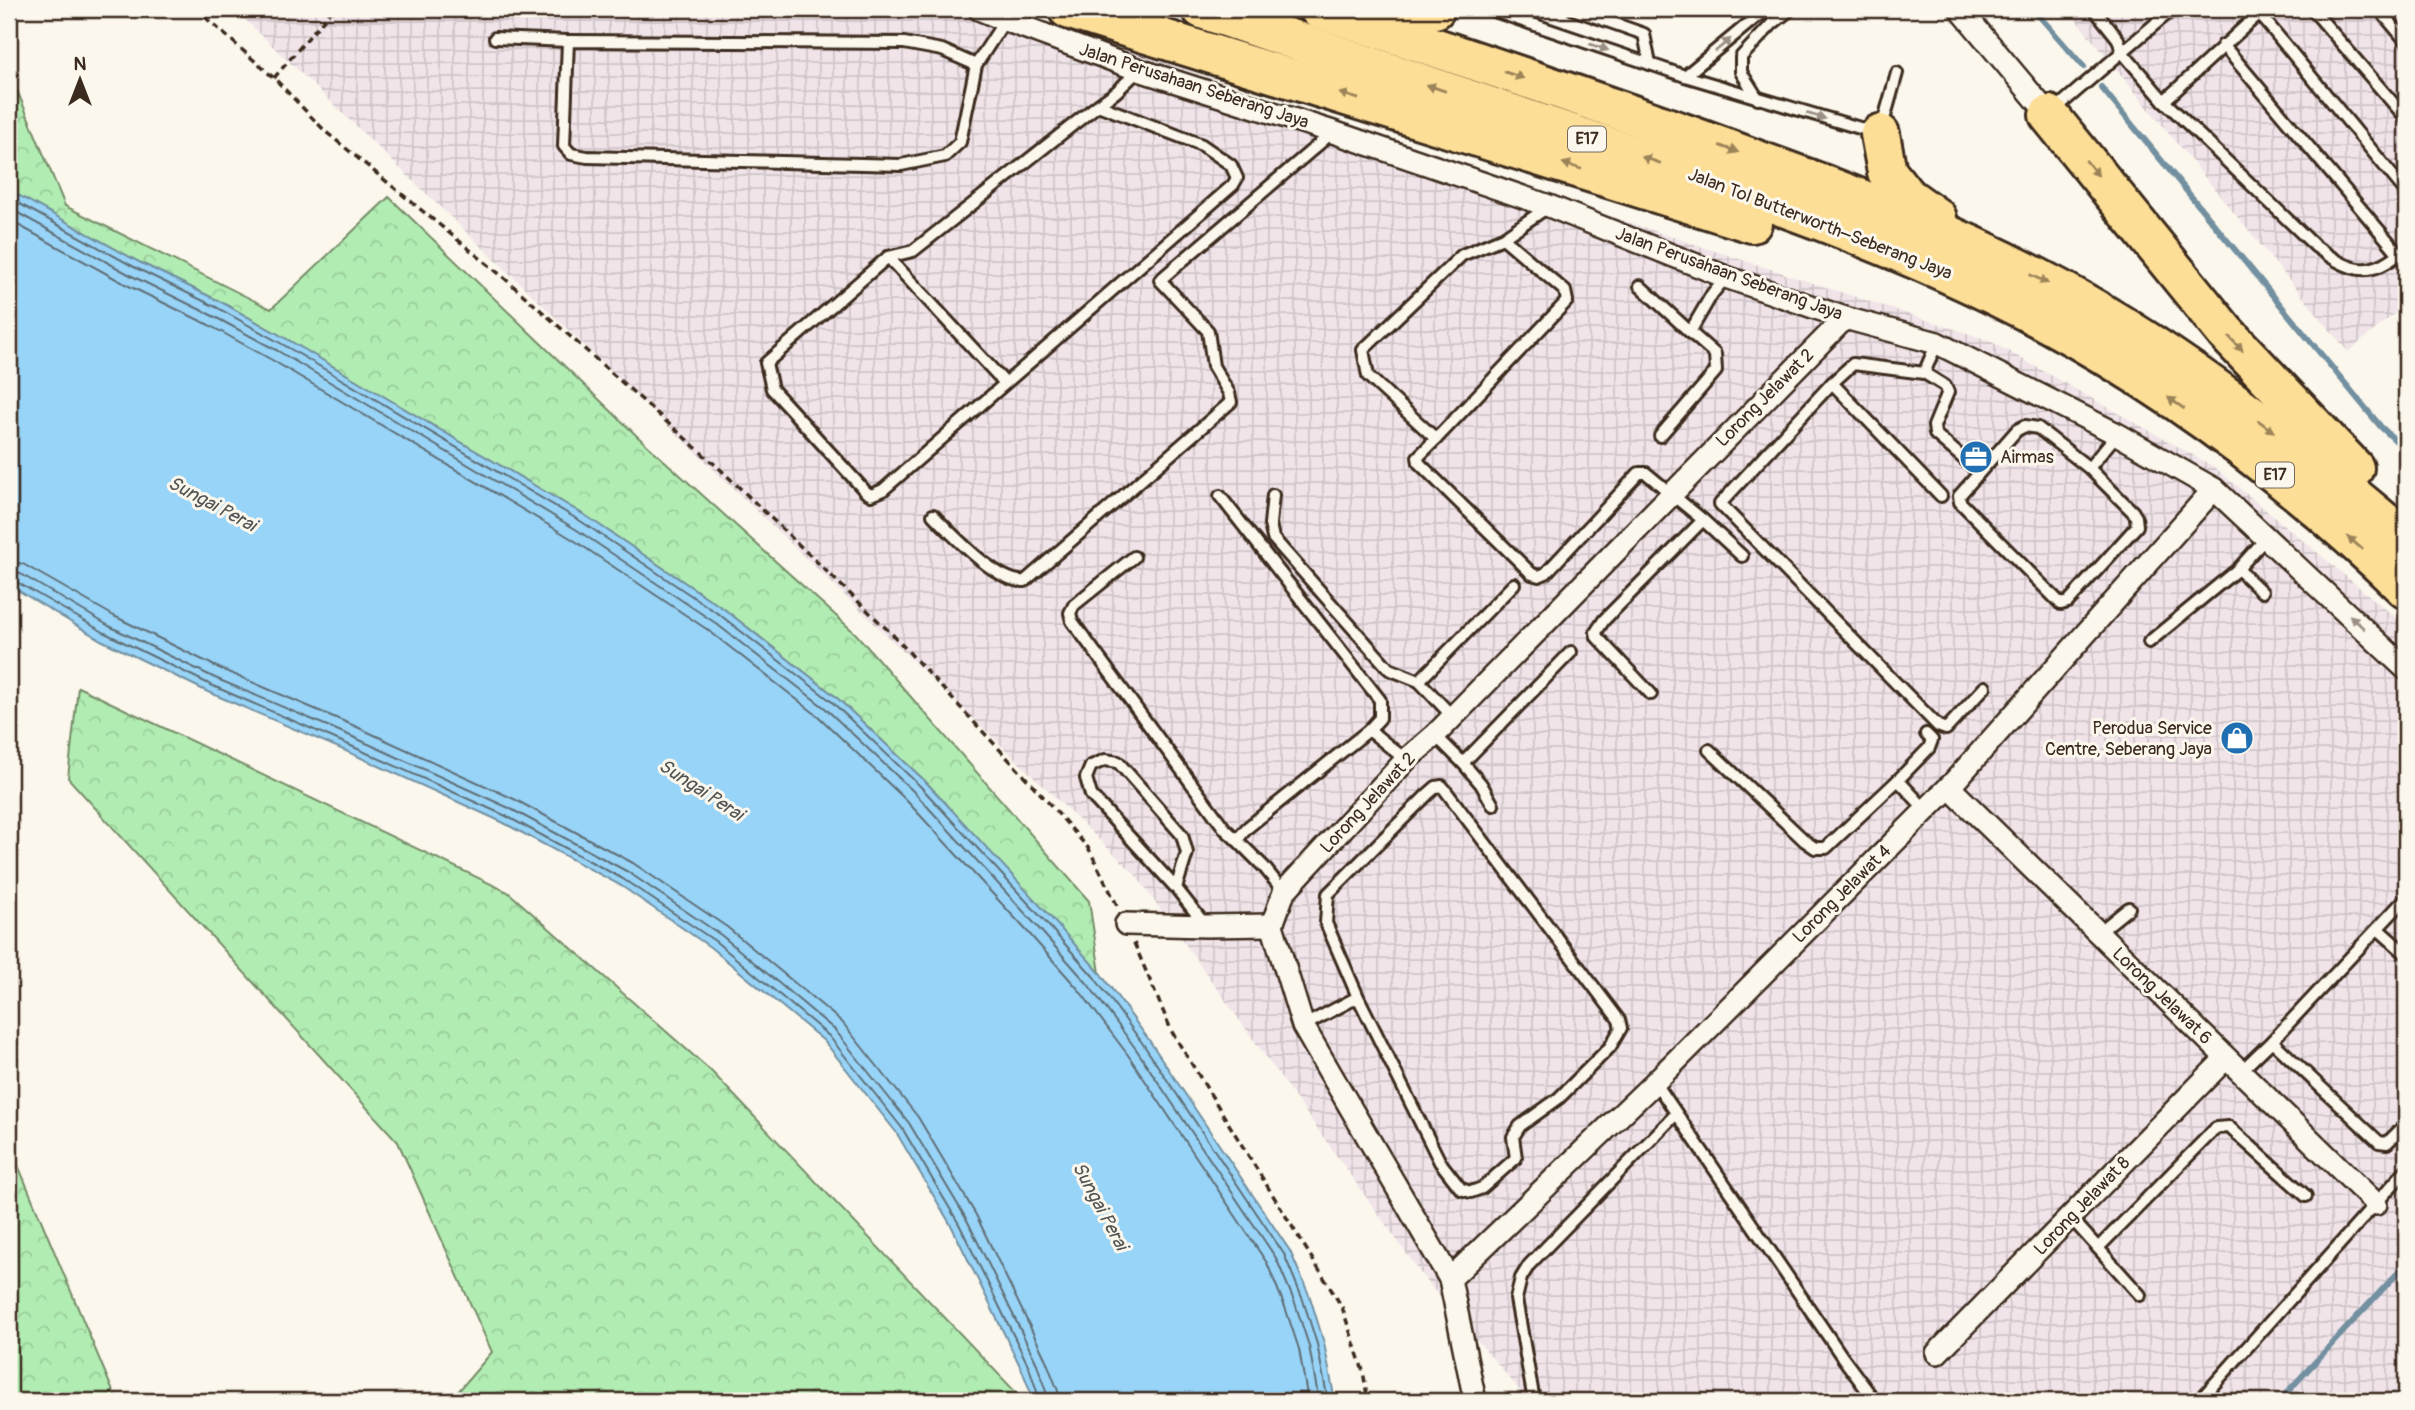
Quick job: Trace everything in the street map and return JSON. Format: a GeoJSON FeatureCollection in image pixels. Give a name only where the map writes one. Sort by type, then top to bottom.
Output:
{"type":"FeatureCollection","features":[{"type":"Feature","properties":{"kind":"highway"},"geometry":{"type":"LineString","coordinates":[[1068,9],[1798,237],[1972,265]]}},
{"type":"Feature","properties":{"kind":"highway","name":"Jalan Tol Butterworth–Seberang Jaya"},"geometry":{"type":"LineString","coordinates":[[1202,9],[1686,172],[1853,233],[2059,289],[2151,344],[2296,447],[2406,540]]}},
{"type":"Feature","properties":{"kind":"highway","name":"Jalan Tol Butterworth–Seberang Jaya"},"geometry":{"type":"LineString","coordinates":[[1320,9],[1700,138],[1862,198],[1972,265],[2042,320],[2134,374],[2225,437],[2309,502],[2406,589]]}},
{"type":"Feature","properties":{"kind":"highway"},"geometry":{"type":"LineString","coordinates":[[1357,21],[1435,9]]}},
{"type":"Feature","properties":{"kind":"highway"},"geometry":{"type":"LineString","coordinates":[[2049,115],[2225,332],[2406,523]]}},
{"type":"Feature","properties":{"kind":"highway"},"geometry":{"type":"LineString","coordinates":[[1880,134],[1887,172],[1905,195],[1972,265]]}},
{"type":"Feature","properties":{"kind":"street","name":"Jalan Perusahaan Seberang Jaya"},"geometry":{"type":"LineString","coordinates":[[979,9],[1139,70],[1333,132],[1549,206],[1726,277],[1844,318],[1937,343],[2117,434],[2214,489],[2406,668]]}},
{"type":"Feature","properties":{"kind":"street"},"geometry":{"type":"LineString","coordinates":[[1960,9],[2049,115]]}},
{"type":"Feature","properties":{"kind":"street","name":"Lorong Jelawat 2"},"geometry":{"type":"LineString","coordinates":[[1272,925],[1284,892],[1406,760],[1435,735],[1844,318]]}},
{"type":"Feature","properties":{"kind":"street","name":"Lorong Jelawat 4"},"geometry":{"type":"LineString","coordinates":[[1450,1279],[1655,1082],[1949,787],[2214,489]]}},
{"type":"Feature","properties":{"kind":"street","name":"Lorong Jelawat 6"},"geometry":{"type":"LineString","coordinates":[[1949,787],[2376,1204]]}},
{"type":"Feature","properties":{"kind":"street"},"geometry":{"type":"LineString","coordinates":[[1126,924],[1272,925],[1303,1026],[1450,1279],[1475,1401]]}},
{"type":"Feature","properties":{"kind":"street","name":"Lorong Jelawat 8"},"geometry":{"type":"LineString","coordinates":[[1937,1353],[2071,1218],[2233,1065]]}},
{"type":"Feature","properties":{"kind":"lane"},"geometry":{"type":"LineString","coordinates":[[1488,9],[1685,76],[1880,134],[1897,73]]}},
{"type":"Feature","properties":{"kind":"lane"},"geometry":{"type":"LineString","coordinates":[[1573,9],[1644,34],[1650,64]]}},
{"type":"Feature","properties":{"kind":"lane"},"geometry":{"type":"LineString","coordinates":[[1685,76],[1766,9]]}},
{"type":"Feature","properties":{"kind":"lane"},"geometry":{"type":"LineString","coordinates":[[1758,99],[1741,72],[1741,57],[1772,24],[1791,9]]}},
{"type":"Feature","properties":{"kind":"lane"},"geometry":{"type":"LineString","coordinates":[[2094,9],[2118,39],[2122,52],[2164,101],[2315,247],[2339,264],[2368,271],[2403,251],[2223,45]]}},
{"type":"Feature","properties":{"kind":"lane"},"geometry":{"type":"LineString","coordinates":[[2049,115],[2173,9]]}},
{"type":"Feature","properties":{"kind":"lane"},"geometry":{"type":"LineString","coordinates":[[2312,9],[2406,118]]}},
{"type":"Feature","properties":{"kind":"lane"},"geometry":{"type":"LineString","coordinates":[[2379,9],[2406,41]]}},
{"type":"Feature","properties":{"kind":"lane"},"geometry":{"type":"LineString","coordinates":[[2164,101],[2261,11],[2406,192]]}},
{"type":"Feature","properties":{"kind":"lane"},"geometry":{"type":"LineString","coordinates":[[568,41],[564,146],[571,154],[587,157],[797,164],[901,165],[945,156],[960,142],[976,65],[1005,20]]}},
{"type":"Feature","properties":{"kind":"lane"},"geometry":{"type":"LineString","coordinates":[[495,38],[568,41],[904,43],[942,50],[976,65]]}},
{"type":"Feature","properties":{"kind":"lane"},"geometry":{"type":"LineString","coordinates":[[1098,105],[1202,145],[1231,165],[1237,178],[1233,185],[883,490],[871,495],[772,389],[766,363],[888,257],[913,251],[1098,105],[1116,92],[1139,70]]}},
{"type":"Feature","properties":{"kind":"lane"},"geometry":{"type":"LineString","coordinates":[[933,515],[969,552],[1010,580],[1025,582],[1231,402],[1229,393],[1213,366],[1208,331],[1160,280],[1333,132]]}},
{"type":"Feature","properties":{"kind":"lane"},"geometry":{"type":"LineString","coordinates":[[1436,439],[1368,376],[1363,350],[1462,256],[1503,238],[1549,206]]}},
{"type":"Feature","properties":{"kind":"lane"},"geometry":{"type":"LineString","coordinates":[[1503,238],[1565,291],[1567,300],[1418,457],[1419,463],[1532,574],[1539,576],[1546,573],[1639,473],[1646,473],[1742,556]]}},
{"type":"Feature","properties":{"kind":"lane"},"geometry":{"type":"LineString","coordinates":[[888,257],[1005,383]]}},
{"type":"Feature","properties":{"kind":"lane"},"geometry":{"type":"LineString","coordinates":[[1690,332],[1712,293],[1726,277]]}},
{"type":"Feature","properties":{"kind":"lane"},"geometry":{"type":"LineString","coordinates":[[1640,286],[1715,354],[1717,371],[1660,436]]}},
{"type":"Feature","properties":{"kind":"lane"},"geometry":{"type":"LineString","coordinates":[[1924,373],[1937,343]]}},
{"type":"Feature","properties":{"kind":"lane"},"geometry":{"type":"LineString","coordinates":[[1979,472],[1935,434],[1934,426],[1948,392],[1945,386],[1924,373],[1853,364],[1832,383],[1720,504],[1938,726],[1946,729],[1985,687]]}},
{"type":"Feature","properties":{"kind":"lane"},"geometry":{"type":"LineString","coordinates":[[1832,383],[1941,496]]}},
{"type":"Feature","properties":{"kind":"lane"},"geometry":{"type":"LineString","coordinates":[[2025,426],[2038,428],[2089,468],[2133,512],[2137,526],[2068,603],[2061,604],[1960,502],[1959,496],[2017,430],[2025,426]]}},
{"type":"Feature","properties":{"kind":"lane"},"geometry":{"type":"LineString","coordinates":[[2089,468],[2117,434]]}},
{"type":"Feature","properties":{"kind":"lane"},"geometry":{"type":"LineString","coordinates":[[1273,495],[1270,524],[1273,538],[1389,669],[1419,681],[1452,716]]}},
{"type":"Feature","properties":{"kind":"lane"},"geometry":{"type":"LineString","coordinates":[[1220,496],[1380,700],[1380,718],[1369,730],[1247,828],[1237,840]]}},
{"type":"Feature","properties":{"kind":"lane"},"geometry":{"type":"LineString","coordinates":[[1651,694],[1597,637],[1597,632],[1604,620],[1703,520]]}},
{"type":"Feature","properties":{"kind":"lane"},"geometry":{"type":"LineString","coordinates":[[2148,642],[2238,569],[2267,537]]}},
{"type":"Feature","properties":{"kind":"lane"},"geometry":{"type":"LineString","coordinates":[[1134,557],[1074,605],[1070,613],[1072,621],[1225,829],[1284,892]]}},
{"type":"Feature","properties":{"kind":"lane"},"geometry":{"type":"LineString","coordinates":[[2238,569],[2262,592]]}},
{"type":"Feature","properties":{"kind":"lane"},"geometry":{"type":"LineString","coordinates":[[1419,681],[1514,584]]}},
{"type":"Feature","properties":{"kind":"lane"},"geometry":{"type":"LineString","coordinates":[[1463,763],[1571,652]]}},
{"type":"Feature","properties":{"kind":"lane"},"geometry":{"type":"LineString","coordinates":[[1369,730],[1406,760]]}},
{"type":"Feature","properties":{"kind":"lane"},"geometry":{"type":"LineString","coordinates":[[1709,750],[1805,841],[1815,848],[1825,848],[1930,748],[1932,740],[1926,734]]}},
{"type":"Feature","properties":{"kind":"lane"},"geometry":{"type":"LineString","coordinates":[[1435,735],[1481,784],[1493,805]]}},
{"type":"Feature","properties":{"kind":"lane"},"geometry":{"type":"LineString","coordinates":[[1176,888],[1186,853],[1182,835],[1118,762],[1105,760],[1091,766],[1086,778],[1091,795],[1176,888],[1206,926]]}},
{"type":"Feature","properties":{"kind":"lane"},"geometry":{"type":"LineString","coordinates":[[1898,780],[1925,809]]}},
{"type":"Feature","properties":{"kind":"lane"},"geometry":{"type":"LineString","coordinates":[[1442,786],[1619,1020],[1621,1028],[1610,1046],[1559,1098],[1520,1126],[1513,1137],[1516,1158],[1482,1188],[1471,1192],[1461,1189],[1440,1162],[1358,997],[1326,923],[1328,894],[1428,794],[1436,787],[1442,786]]}},
{"type":"Feature","properties":{"kind":"lane"},"geometry":{"type":"LineString","coordinates":[[2233,1065],[2272,1041],[2406,898]]}},
{"type":"Feature","properties":{"kind":"lane"},"geometry":{"type":"LineString","coordinates":[[2098,933],[2129,908]]}},
{"type":"Feature","properties":{"kind":"lane"},"geometry":{"type":"LineString","coordinates":[[2378,929],[2406,954]]}},
{"type":"Feature","properties":{"kind":"lane"},"geometry":{"type":"LineString","coordinates":[[1303,1026],[1358,997]]}},
{"type":"Feature","properties":{"kind":"lane"},"geometry":{"type":"LineString","coordinates":[[2272,1041],[2379,1142],[2387,1143],[2406,1124]]}},
{"type":"Feature","properties":{"kind":"lane"},"geometry":{"type":"LineString","coordinates":[[1655,1082],[1875,1401]]}},
{"type":"Feature","properties":{"kind":"lane"},"geometry":{"type":"LineString","coordinates":[[1534,1401],[1516,1299],[1521,1278],[1529,1265],[1676,1114]]}},
{"type":"Feature","properties":{"kind":"lane"},"geometry":{"type":"LineString","coordinates":[[2098,1248],[2216,1128],[2229,1127],[2306,1196]]}},
{"type":"Feature","properties":{"kind":"lane"},"geometry":{"type":"LineString","coordinates":[[2199,1401],[2406,1170]]}},
{"type":"Feature","properties":{"kind":"lane"},"geometry":{"type":"LineString","coordinates":[[2071,1218],[2140,1295]]}},
{"type":"Feature","properties":{"kind":"path"},"geometry":{"type":"LineString","coordinates":[[196,9],[274,78],[327,132],[502,276],[721,470],[892,634],[1089,849],[1126,924],[1172,1032],[1342,1307],[1363,1371],[1367,1401]]}},
{"type":"Feature","properties":{"kind":"path"},"geometry":{"type":"LineString","coordinates":[[274,78],[330,12],[346,9]]}},
{"type":"Feature","properties":{"kind":"shaded area"},"geometry":{"type":"Polygon","coordinates":[[[234,9],[1009,9],[1660,233],[1988,340],[2214,467],[2406,626],[2406,1401],[1529,1401],[1424,1278],[1135,874],[234,9]]]}},
{"type":"Feature","properties":{"kind":"shaded area"},"geometry":{"type":"Polygon","coordinates":[[[2067,9],[2406,9],[2406,304],[2348,352],[2067,9]]]}},
{"type":"Feature","properties":{"kind":"green space"},"geometry":{"type":"Polygon","coordinates":[[[9,71],[65,206],[271,309],[389,197],[637,436],[856,634],[1089,901],[1100,973],[925,781],[835,696],[724,609],[586,516],[285,338],[9,190],[9,71]]]}},
{"type":"Feature","properties":{"kind":"green space"},"geometry":{"type":"Polygon","coordinates":[[[78,687],[508,892],[711,1071],[1024,1401],[450,1401],[492,1352],[398,1142],[68,778],[78,687]]]}},
{"type":"Feature","properties":{"kind":"green space"},"geometry":{"type":"Polygon","coordinates":[[[9,1149],[15,1158],[117,1401],[9,1401],[9,1149]]]}},
{"type":"Feature","properties":{"kind":"water","name":"Sungai Perai"},"geometry":{"type":"Polygon","coordinates":[[[9,190],[285,338],[586,516],[724,609],[835,696],[925,781],[1046,912],[1100,973],[1149,1040],[1290,1251],[1310,1297],[1324,1343],[1335,1401],[1034,1401],[1022,1370],[952,1227],[896,1132],[824,1041],[710,947],[620,885],[502,822],[208,692],[101,640],[9,585],[9,190]]]}},
{"type":"Feature","properties":{"kind":"waterway"},"geometry":{"type":"LineString","coordinates":[[2033,9],[2084,67]]}},
{"type":"Feature","properties":{"kind":"waterway"},"geometry":{"type":"LineString","coordinates":[[2101,87],[2381,427],[2406,450]]}},
{"type":"Feature","properties":{"kind":"waterway"},"geometry":{"type":"LineString","coordinates":[[2279,1401],[2406,1264]]}},
{"type":"Feature","properties":{"kind":"place","name":"Airmas"},"geometry":{"type":"Point","coordinates":[1976,457]}},
{"type":"Feature","properties":{"kind":"place","name":"Perodua Service Centre, Seberang Jaya"},"geometry":{"type":"Point","coordinates":[2237,738]}}]}
